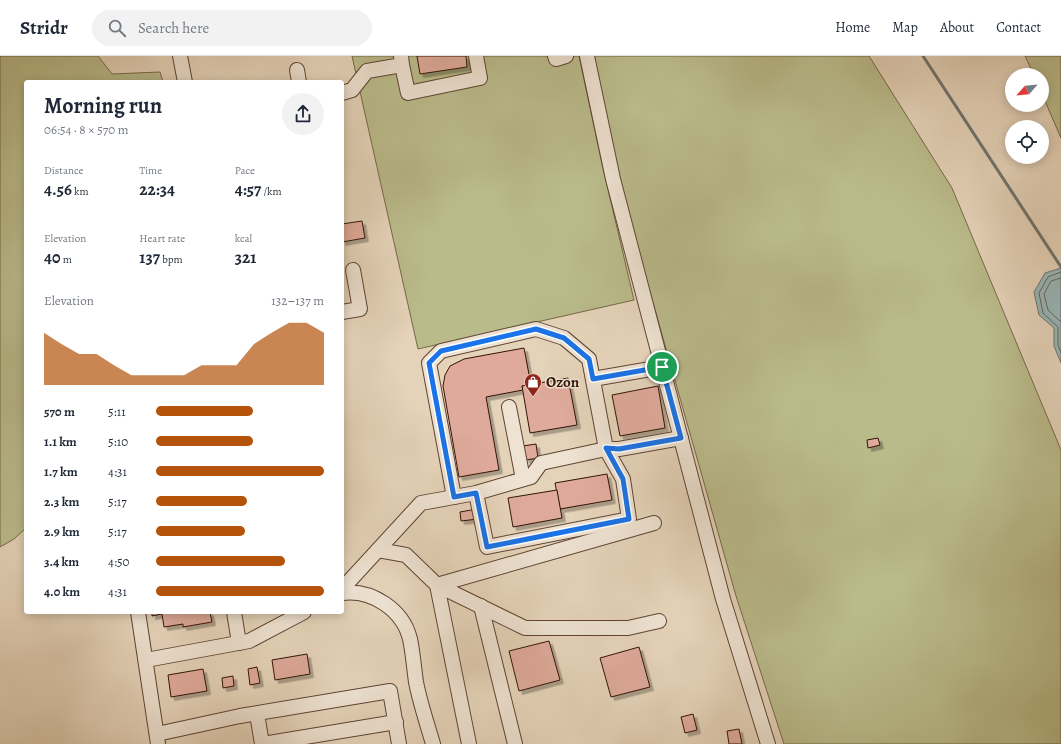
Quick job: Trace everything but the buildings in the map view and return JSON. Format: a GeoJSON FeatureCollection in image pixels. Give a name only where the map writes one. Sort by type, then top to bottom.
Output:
{"type":"FeatureCollection","features":[{"type":"Feature","properties":{"kind":"street"},"geometry":{"type":"LineString","coordinates":[[180,56],[185,80]]}},
{"type":"Feature","properties":{"kind":"street"},"geometry":{"type":"LineString","coordinates":[[344,92],[352,90],[366,71],[402,60],[408,93],[480,78],[476,56]]}},
{"type":"Feature","properties":{"kind":"street"},"geometry":{"type":"LineString","coordinates":[[555,56],[556,59],[566,56]]}},
{"type":"Feature","properties":{"kind":"street"},"geometry":{"type":"LineString","coordinates":[[587,56],[613,179],[723,599],[768,744]]}},
{"type":"Feature","properties":{"kind":"street"},"geometry":{"type":"LineString","coordinates":[[344,312],[360,309],[353,270]]}},
{"type":"Feature","properties":{"kind":"street"},"geometry":{"type":"LineString","coordinates":[[454,497],[429,363],[441,351],[536,329],[564,338],[589,359],[606,448],[623,479],[629,519],[487,547],[476,493]]}},
{"type":"Feature","properties":{"kind":"street"},"geometry":{"type":"LineString","coordinates":[[593,379],[662,367]]}},
{"type":"Feature","properties":{"kind":"street"},"geometry":{"type":"LineString","coordinates":[[509,407],[523,479]]}},
{"type":"Feature","properties":{"kind":"street"},"geometry":{"type":"LineString","coordinates":[[344,588],[421,503],[476,493],[523,479],[531,476],[541,464],[606,448],[619,449],[681,438]]}},
{"type":"Feature","properties":{"kind":"street"},"geometry":{"type":"LineString","coordinates":[[437,585],[654,523]]}},
{"type":"Feature","properties":{"kind":"street"},"geometry":{"type":"LineString","coordinates":[[378,550],[406,555],[437,585],[526,628],[628,628],[659,621]]}},
{"type":"Feature","properties":{"kind":"street"},"geometry":{"type":"LineString","coordinates":[[437,585],[469,744]]}},
{"type":"Feature","properties":{"kind":"street"},"geometry":{"type":"LineString","coordinates":[[344,593],[349,592],[368,596],[378,600],[391,608],[404,623],[410,638],[416,682],[433,744]]}},
{"type":"Feature","properties":{"kind":"street"},"geometry":{"type":"LineString","coordinates":[[481,606],[515,744]]}},
{"type":"Feature","properties":{"kind":"street"},"geometry":{"type":"LineString","coordinates":[[138,614],[158,739],[257,714],[390,691],[399,744]]}},
{"type":"Feature","properties":{"kind":"street"},"geometry":{"type":"LineString","coordinates":[[234,614],[239,643]]}},
{"type":"Feature","properties":{"kind":"street"},"geometry":{"type":"LineString","coordinates":[[146,660],[249,641],[300,614]]}},
{"type":"Feature","properties":{"kind":"street"},"geometry":{"type":"LineString","coordinates":[[257,714],[263,744],[396,722]]}},
{"type":"Feature","properties":{"kind":"green space"},"geometry":{"type":"Polygon","coordinates":[[[0,56],[98,56],[112,74],[160,72],[162,80],[24,80],[24,530],[14,539],[0,547],[0,56]]]}},
{"type":"Feature","properties":{"kind":"green space"},"geometry":{"type":"Polygon","coordinates":[[[352,56],[579,56],[602,164],[634,300],[418,349],[352,56]]]}},
{"type":"Feature","properties":{"kind":"green space"},"geometry":{"type":"Polygon","coordinates":[[[592,56],[869,56],[952,188],[1061,450],[1061,744],[784,744],[736,596],[618,179],[592,56]]]}},
{"type":"Feature","properties":{"kind":"green space"},"geometry":{"type":"Polygon","coordinates":[[[1025,56],[1061,56],[1061,138],[1049,110],[1049,68],[1031,68],[1025,56]]]}},
{"type":"Feature","properties":{"kind":"water"},"geometry":{"type":"Polygon","coordinates":[[[1061,268],[1061,363],[1054,346],[1054,328],[1039,315],[1034,292],[1045,273],[1061,268]]]}},
{"type":"Feature","properties":{"kind":"waterway"},"geometry":{"type":"LineString","coordinates":[[923,56],[1061,267]]}},
{"type":"Feature","properties":{"kind":"place","name":"Ozon"},"geometry":{"type":"Point","coordinates":[533,397]}},
{"type":"Feature","properties":{"kind":"route"},"geometry":{"type":"LineString","coordinates":[[536,329],[564,338],[589,359],[593,379],[662,367],[681,438],[619,449],[606,448],[623,479],[629,519],[487,547],[476,493],[454,497],[429,363],[441,351],[536,329]]}}]}
